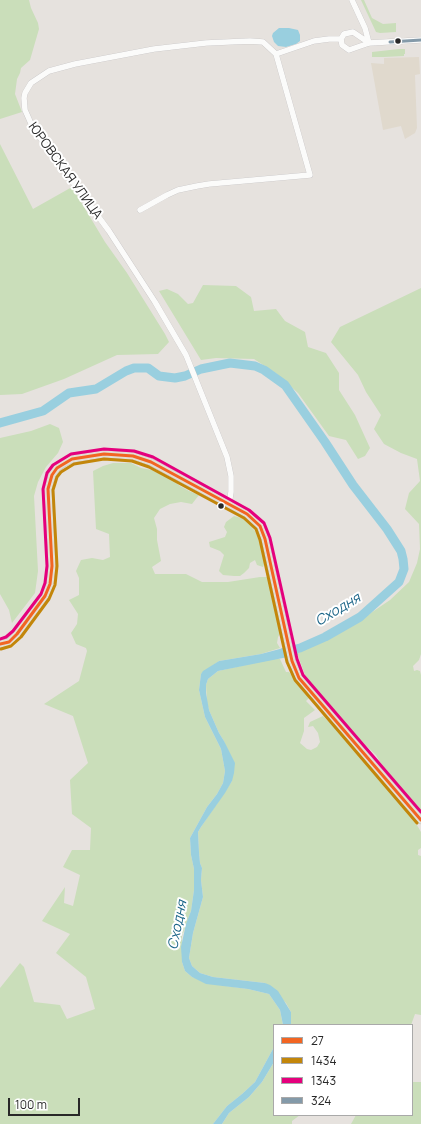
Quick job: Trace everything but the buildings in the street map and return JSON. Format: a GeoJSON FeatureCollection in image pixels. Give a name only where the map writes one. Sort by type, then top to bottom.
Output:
{"type":"FeatureCollection","features":[{"type":"Feature","properties":{"kind":"main road"},"geometry":{"type":"LineString","coordinates":[[0,644],[9,642],[17,634],[44,596],[50,584],[52,566],[48,489],[52,475],[64,463],[72,459],[93,455],[113,454],[137,457],[151,462],[251,517],[263,531],[292,661],[299,678],[421,820]]}},
{"type":"Feature","properties":{"kind":"street"},"geometry":{"type":"LineString","coordinates":[[352,0],[361,19],[369,43]]}},
{"type":"Feature","properties":{"kind":"street"},"geometry":{"type":"LineString","coordinates":[[355,34],[360,26],[361,19]]}},
{"type":"Feature","properties":{"kind":"street"},"geometry":{"type":"LineString","coordinates":[[369,43],[350,32],[344,34],[341,39],[342,45],[346,49],[352,50],[369,43],[421,40]]}},
{"type":"Feature","properties":{"kind":"street"},"geometry":{"type":"LineString","coordinates":[[355,34],[359,44],[355,48]]}},
{"type":"Feature","properties":{"kind":"street"},"geometry":{"type":"LineString","coordinates":[[140,210],[168,195],[192,187],[209,184],[310,175],[276,54],[314,41],[341,39]]}},
{"type":"Feature","properties":{"kind":"street","name":"ЮРОВСКАЯ УЛИЦА"},"geometry":{"type":"LineString","coordinates":[[229,504],[231,476],[228,457],[190,363],[178,340],[145,286],[97,215],[33,128],[25,110],[25,93],[31,82],[49,72],[63,67],[154,49],[235,41],[263,42],[276,54]]}},
{"type":"Feature","properties":{"kind":"shaded area"},"geometry":{"type":"Polygon","coordinates":[[[419,57],[420,74],[415,75],[417,128],[415,133],[405,139],[401,126],[383,130],[371,63],[384,64],[384,58],[419,57]]]}},
{"type":"Feature","properties":{"kind":"green space"},"geometry":{"type":"Polygon","coordinates":[[[0,0],[29,0],[39,29],[30,60],[21,68],[17,79],[15,94],[22,112],[0,119],[0,0]]]}},
{"type":"Feature","properties":{"kind":"green space"},"geometry":{"type":"Polygon","coordinates":[[[361,0],[364,0],[372,18],[383,24],[396,23],[396,32],[376,32],[361,0]]]}},
{"type":"Feature","properties":{"kind":"green space"},"geometry":{"type":"Polygon","coordinates":[[[405,49],[404,56],[372,57],[372,52],[405,49]]]}},
{"type":"Feature","properties":{"kind":"green space"},"geometry":{"type":"Polygon","coordinates":[[[0,144],[33,209],[72,187],[105,242],[127,273],[165,334],[169,342],[158,354],[117,355],[64,379],[22,394],[0,395],[0,144]]]}},
{"type":"Feature","properties":{"kind":"green space"},"geometry":{"type":"Polygon","coordinates":[[[203,285],[236,286],[251,297],[254,311],[276,309],[285,321],[305,332],[308,347],[326,353],[339,373],[339,390],[355,415],[370,448],[365,456],[358,459],[346,440],[329,436],[298,393],[277,374],[254,359],[216,358],[201,360],[159,291],[167,289],[178,294],[188,304],[193,303],[203,285]]]}},
{"type":"Feature","properties":{"kind":"green space"},"geometry":{"type":"Polygon","coordinates":[[[421,288],[421,654],[419,660],[413,666],[414,671],[420,671],[421,675],[421,812],[376,755],[357,737],[315,690],[305,675],[297,653],[356,623],[390,600],[409,582],[417,563],[420,549],[419,524],[405,509],[409,493],[420,481],[417,459],[384,444],[374,429],[381,415],[366,392],[358,375],[331,342],[340,327],[421,288]]]}},
{"type":"Feature","properties":{"kind":"green space"},"geometry":{"type":"Polygon","coordinates":[[[50,424],[59,428],[63,442],[58,453],[46,467],[38,482],[34,496],[38,571],[35,593],[12,623],[9,610],[0,594],[0,438],[31,431],[50,424]]]}},
{"type":"Feature","properties":{"kind":"green space"},"geometry":{"type":"Polygon","coordinates":[[[113,463],[131,463],[172,479],[180,486],[199,495],[192,504],[181,502],[170,504],[160,509],[154,518],[161,561],[152,567],[155,574],[186,574],[202,582],[228,582],[267,577],[270,582],[281,632],[277,643],[280,648],[261,654],[219,661],[201,674],[199,690],[205,717],[221,749],[225,771],[223,783],[207,807],[190,838],[194,869],[194,890],[191,911],[182,936],[182,962],[185,971],[192,977],[226,986],[269,994],[280,1010],[283,1024],[273,1024],[273,1049],[255,1082],[227,1106],[213,1124],[0,1124],[0,988],[20,963],[24,967],[34,1002],[60,1005],[67,1019],[95,1009],[86,977],[56,953],[70,934],[42,921],[65,887],[64,903],[73,906],[80,875],[63,867],[72,850],[90,850],[91,828],[72,814],[70,780],[88,763],[73,716],[44,704],[79,681],[87,651],[86,648],[76,644],[71,633],[77,624],[78,614],[69,600],[79,595],[79,578],[76,571],[81,560],[92,558],[103,560],[110,557],[109,534],[96,529],[93,471],[113,463]]]}},
{"type":"Feature","properties":{"kind":"green space"},"geometry":{"type":"Polygon","coordinates":[[[234,516],[245,519],[255,531],[265,562],[263,567],[257,565],[255,560],[250,563],[249,568],[240,576],[223,575],[219,571],[224,555],[220,551],[210,547],[209,542],[225,537],[227,532],[224,527],[226,522],[234,516]]]}},
{"type":"Feature","properties":{"kind":"green space"},"geometry":{"type":"Polygon","coordinates":[[[273,659],[280,659],[286,672],[289,672],[292,675],[309,698],[306,701],[315,710],[304,718],[304,731],[300,743],[307,749],[311,750],[317,747],[320,742],[318,733],[313,726],[308,727],[310,722],[323,716],[349,742],[352,749],[358,753],[414,820],[421,832],[421,848],[418,850],[418,855],[421,856],[421,1015],[415,1014],[411,1024],[291,1024],[291,1012],[286,1003],[265,983],[213,977],[200,973],[192,966],[189,958],[193,933],[203,897],[201,880],[202,868],[200,863],[198,832],[232,781],[224,741],[219,733],[207,703],[206,685],[208,679],[218,671],[273,659]]]}},
{"type":"Feature","properties":{"kind":"green space"},"geometry":{"type":"Polygon","coordinates":[[[273,1064],[273,1116],[299,1116],[292,1121],[292,1124],[222,1124],[229,1113],[249,1097],[262,1082],[273,1064]]]}},
{"type":"Feature","properties":{"kind":"green space"},"geometry":{"type":"Polygon","coordinates":[[[413,1082],[421,1082],[421,1124],[351,1124],[355,1116],[413,1116],[413,1082]]]}},
{"type":"Feature","properties":{"kind":"water"},"geometry":{"type":"Polygon","coordinates":[[[279,28],[298,30],[300,41],[286,47],[278,46],[274,42],[272,36],[273,33],[279,28]]]}},
{"type":"Feature","properties":{"kind":"water"},"geometry":{"type":"Polygon","coordinates":[[[291,646],[296,647],[298,655],[218,671],[208,679],[206,685],[209,710],[235,763],[232,781],[198,832],[200,863],[202,868],[201,880],[203,897],[193,933],[189,958],[192,966],[200,973],[213,977],[265,983],[270,985],[278,991],[291,1012],[291,1024],[283,1024],[280,1010],[269,994],[248,989],[206,984],[192,977],[185,971],[182,962],[181,947],[186,924],[191,911],[194,890],[194,869],[190,838],[207,807],[223,783],[225,771],[221,749],[205,717],[199,690],[201,674],[203,671],[219,661],[261,654],[291,646]]]}},
{"type":"Feature","properties":{"kind":"water"},"geometry":{"type":"Polygon","coordinates":[[[273,1049],[273,1064],[262,1082],[249,1097],[229,1113],[222,1124],[213,1124],[227,1106],[255,1082],[273,1049]]]}},
{"type":"Feature","properties":{"kind":"waterway","name":"Сходня"},"geometry":{"type":"LineString","coordinates":[[0,423],[43,411],[69,393],[96,389],[126,371],[134,368],[148,368],[159,376],[175,378],[185,376],[201,369],[230,363],[255,366],[264,370],[285,385],[353,485],[387,529],[401,551],[404,569],[399,582],[360,617],[325,637],[300,648],[284,652]]}},
{"type":"Feature","properties":{"kind":"transit line","name":"324"},"geometry":{"type":"LineString","coordinates":[[390,42],[421,40]]}},
{"type":"Feature","properties":{"kind":"transit line","name":"1343"},"geometry":{"type":"LineString","coordinates":[[0,639],[6,637],[13,631],[41,594],[45,583],[47,566],[43,489],[47,473],[53,465],[71,454],[104,449],[134,451],[153,457],[249,510],[264,523],[270,538],[297,659],[303,675],[421,812]]}},
{"type":"Feature","properties":{"kind":"transit line","name":"27"},"geometry":{"type":"LineString","coordinates":[[0,644],[9,642],[17,634],[45,596],[50,584],[52,566],[48,489],[52,475],[57,468],[72,459],[104,454],[133,456],[151,462],[247,514],[260,526],[265,539],[292,661],[299,678],[421,820]]}},
{"type":"Feature","properties":{"kind":"transit line","name":"1434"},"geometry":{"type":"LineString","coordinates":[[1,649],[11,646],[21,637],[49,599],[55,585],[57,566],[53,490],[57,477],[61,472],[74,464],[104,459],[132,461],[149,467],[244,518],[256,529],[260,540],[287,662],[295,680],[417,823]]}}]}
